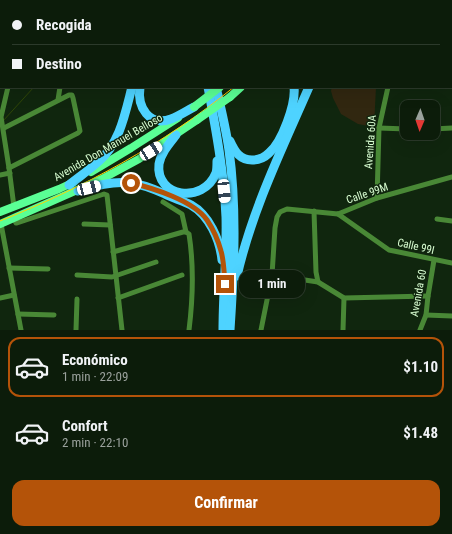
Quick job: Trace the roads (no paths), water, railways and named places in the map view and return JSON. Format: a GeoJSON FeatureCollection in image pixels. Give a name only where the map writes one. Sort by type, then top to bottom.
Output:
{"type":"FeatureCollection","features":[{"type":"Feature","properties":{"kind":"highway"},"geometry":{"type":"LineString","coordinates":[[69,185],[99,162],[113,144],[122,126],[132,88]]}},
{"type":"Feature","properties":{"kind":"highway"},"geometry":{"type":"LineString","coordinates":[[140,88],[139,98],[141,107],[147,115],[159,120],[170,119],[194,107]]}},
{"type":"Feature","properties":{"kind":"highway"},"geometry":{"type":"LineString","coordinates":[[208,88],[222,166],[226,216],[226,262],[223,330]]}},
{"type":"Feature","properties":{"kind":"highway"},"geometry":{"type":"LineString","coordinates":[[216,88],[229,150],[233,203],[234,272],[230,330]]}},
{"type":"Feature","properties":{"kind":"highway"},"geometry":{"type":"LineString","coordinates":[[221,110],[231,142],[237,154],[248,160],[259,160],[270,153],[280,138],[292,107],[295,95],[294,88]]}},
{"type":"Feature","properties":{"kind":"highway"},"geometry":{"type":"LineString","coordinates":[[232,299],[241,259],[258,203],[309,88]]}},
{"type":"Feature","properties":{"kind":"highway"},"geometry":{"type":"LineString","coordinates":[[176,135],[164,150],[159,163],[159,174],[162,182],[173,191],[188,194],[202,190],[210,183],[216,172],[217,140]]}},
{"type":"Feature","properties":{"kind":"highway"},"geometry":{"type":"LineString","coordinates":[[78,190],[100,185],[131,183],[148,187],[192,206],[207,219],[216,237],[222,252],[225,284]]}},
{"type":"Feature","properties":{"kind":"main road","name":"Avenida Don Manuel Belloso"},"geometry":{"type":"LineString","coordinates":[[0,212],[69,185],[165,127],[219,88]]}},
{"type":"Feature","properties":{"kind":"main road","name":"Avenida Don Manuel Belloso"},"geometry":{"type":"LineString","coordinates":[[1,224],[102,179],[139,159],[176,135],[230,97],[240,88]]}},
{"type":"Feature","properties":{"kind":"street"},"geometry":{"type":"LineString","coordinates":[[8,88],[2,121],[14,207]]}},
{"type":"Feature","properties":{"kind":"street"},"geometry":{"type":"LineString","coordinates":[[58,100],[60,88]]}},
{"type":"Feature","properties":{"kind":"street","name":"Avenida 60A"},"geometry":{"type":"LineString","coordinates":[[377,198],[379,128],[388,88]]}},
{"type":"Feature","properties":{"kind":"street"},"geometry":{"type":"LineString","coordinates":[[0,175],[80,131],[72,95],[2,121]]}},
{"type":"Feature","properties":{"kind":"street"},"geometry":{"type":"LineString","coordinates":[[379,128],[400,129]]}},
{"type":"Feature","properties":{"kind":"street"},"geometry":{"type":"LineString","coordinates":[[440,129],[452,128]]}},
{"type":"Feature","properties":{"kind":"street","name":"Calle 99M"},"geometry":{"type":"LineString","coordinates":[[272,275],[275,228],[277,217],[280,212],[286,209],[338,214],[377,198],[452,177]]}},
{"type":"Feature","properties":{"kind":"street"},"geometry":{"type":"LineString","coordinates":[[14,218],[18,223],[104,194],[107,195],[122,330]]}},
{"type":"Feature","properties":{"kind":"street"},"geometry":{"type":"LineString","coordinates":[[163,202],[182,214],[186,232],[189,234],[193,283],[189,330]]}},
{"type":"Feature","properties":{"kind":"street"},"geometry":{"type":"LineString","coordinates":[[314,211],[316,272],[318,282]]}},
{"type":"Feature","properties":{"kind":"street","name":"Calle 99I"},"geometry":{"type":"LineString","coordinates":[[338,214],[389,250],[452,264]]}},
{"type":"Feature","properties":{"kind":"street"},"geometry":{"type":"LineString","coordinates":[[437,219],[452,221]]}},
{"type":"Feature","properties":{"kind":"street"},"geometry":{"type":"LineString","coordinates":[[1,224],[21,330]]}},
{"type":"Feature","properties":{"kind":"street"},"geometry":{"type":"LineString","coordinates":[[84,224],[110,224]]}},
{"type":"Feature","properties":{"kind":"street"},"geometry":{"type":"LineString","coordinates":[[113,252],[186,232]]}},
{"type":"Feature","properties":{"kind":"street","name":"Avenida 60"},"geometry":{"type":"LineString","coordinates":[[420,330],[426,315],[434,260]]}},
{"type":"Feature","properties":{"kind":"street"},"geometry":{"type":"LineString","coordinates":[[77,275],[115,276],[156,262]]}},
{"type":"Feature","properties":{"kind":"street"},"geometry":{"type":"LineString","coordinates":[[9,268],[48,269]]}},
{"type":"Feature","properties":{"kind":"street"},"geometry":{"type":"LineString","coordinates":[[118,298],[182,275]]}},
{"type":"Feature","properties":{"kind":"street"},"geometry":{"type":"LineString","coordinates":[[261,330],[272,275],[318,282],[344,298],[428,296]]}},
{"type":"Feature","properties":{"kind":"street"},"geometry":{"type":"LineString","coordinates":[[0,298],[14,295]]}},
{"type":"Feature","properties":{"kind":"street"},"geometry":{"type":"LineString","coordinates":[[343,330],[344,298]]}},
{"type":"Feature","properties":{"kind":"street"},"geometry":{"type":"LineString","coordinates":[[76,330],[77,299]]}},
{"type":"Feature","properties":{"kind":"street"},"geometry":{"type":"LineString","coordinates":[[18,314],[54,315]]}},
{"type":"Feature","properties":{"kind":"street"},"geometry":{"type":"LineString","coordinates":[[426,315],[452,316]]}},
{"type":"Feature","properties":{"kind":"waterway"},"geometry":{"type":"LineString","coordinates":[[3,121],[33,88]]}},
{"type":"Feature","properties":{"kind":"tram line"},"geometry":{"type":"LineString","coordinates":[[0,221],[62,194],[122,163],[180,127],[233,88]]}}]}
